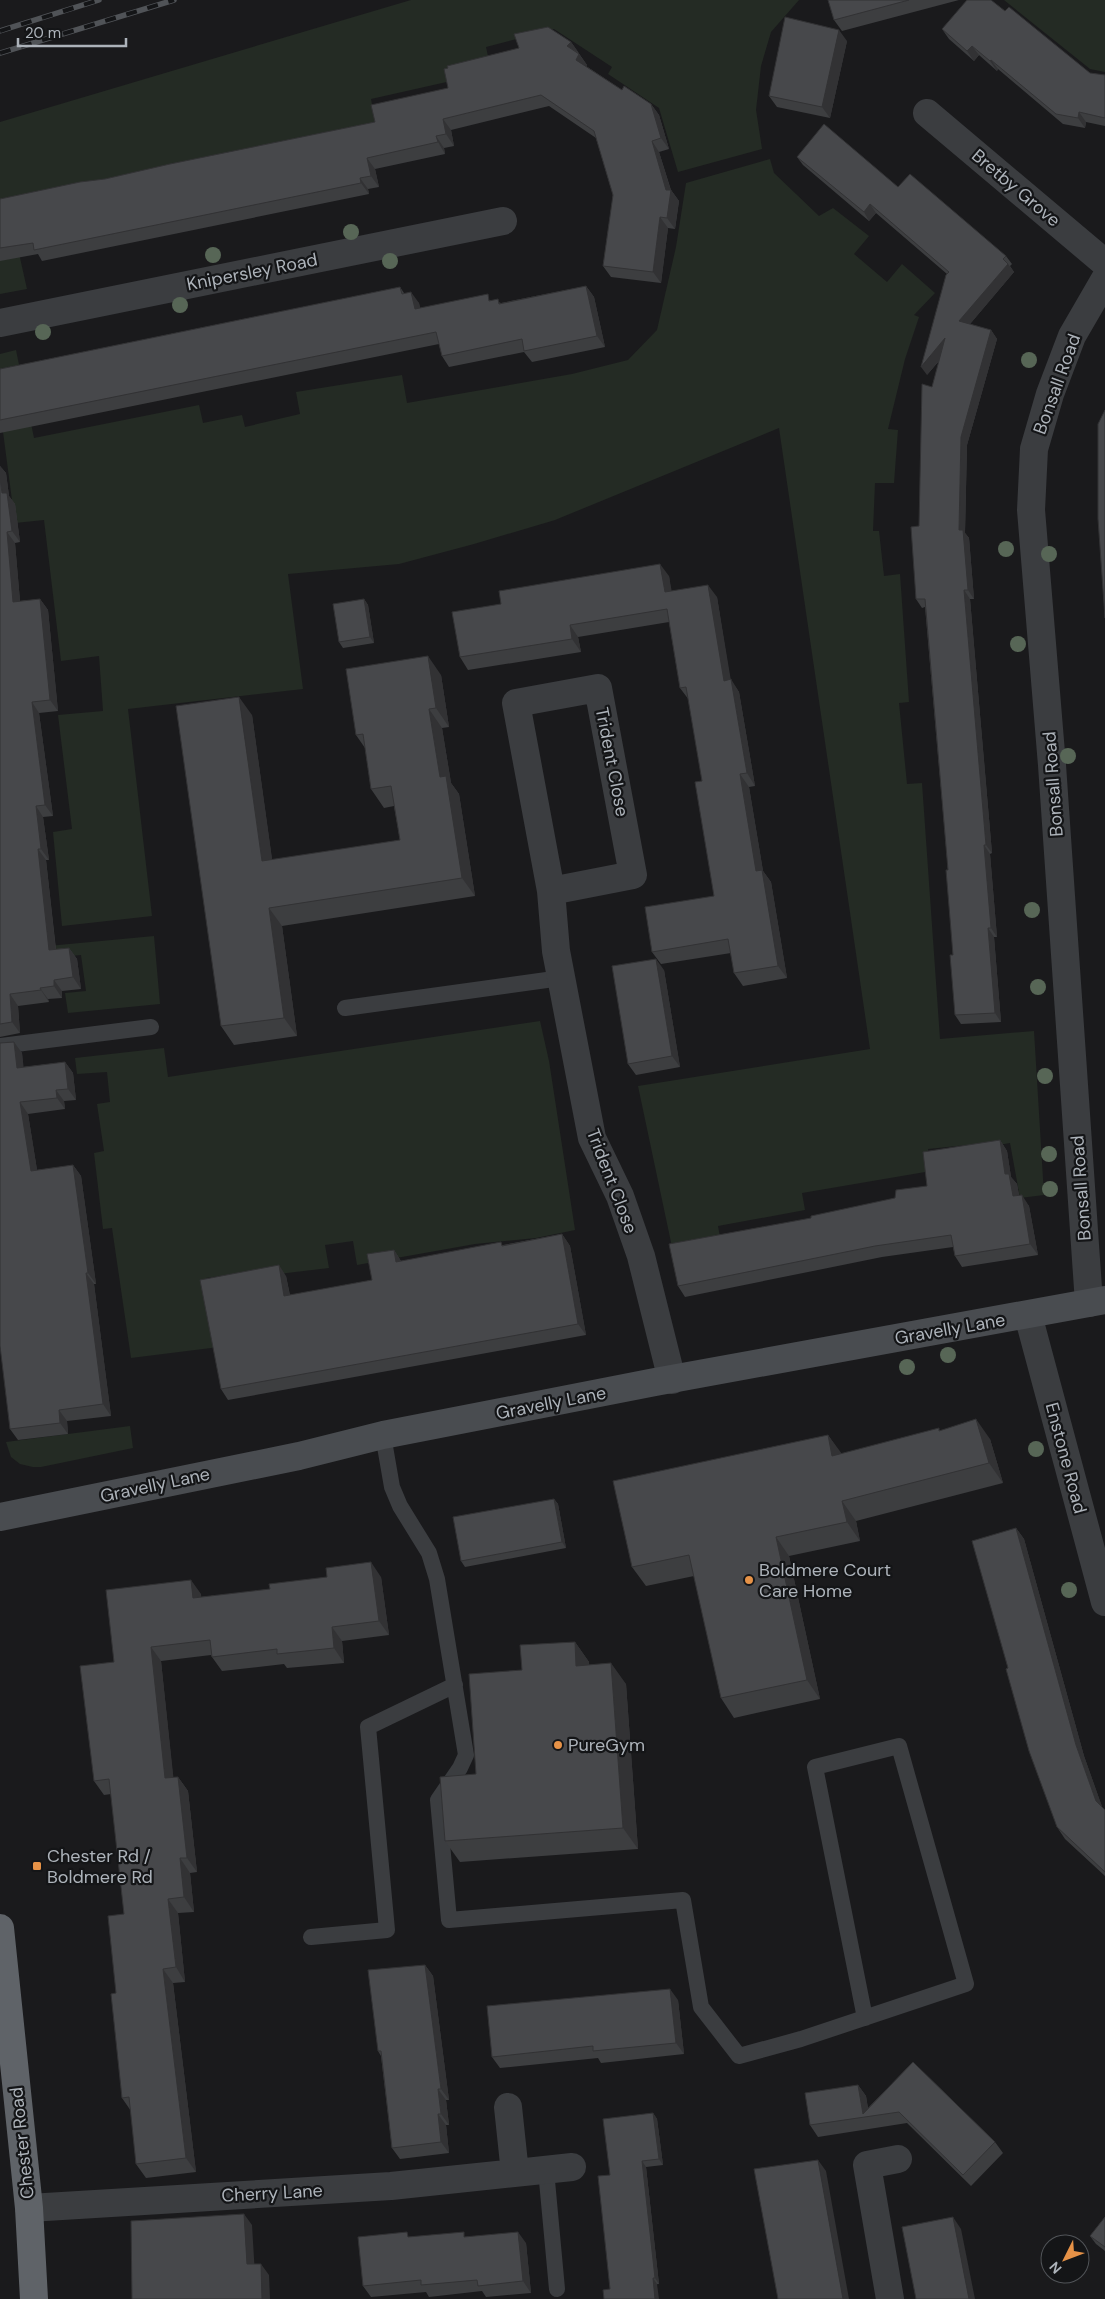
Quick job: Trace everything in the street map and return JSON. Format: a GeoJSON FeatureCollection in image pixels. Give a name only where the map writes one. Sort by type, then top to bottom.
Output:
{"type":"FeatureCollection","features":[{"type":"Feature","properties":{"kind":"highway","name":"Chester Road"},"geometry":{"type":"LineString","coordinates":[[0,1935],[28,2208],[34,2299]]}},
{"type":"Feature","properties":{"kind":"main road","name":"Gravelly Lane"},"geometry":{"type":"LineString","coordinates":[[0,1517],[299,1456],[383,1435],[1097,1302]]}},
{"type":"Feature","properties":{"kind":"street","name":"Bretby Grove"},"geometry":{"type":"LineString","coordinates":[[927,113],[1105,263]]}},
{"type":"Feature","properties":{"kind":"street","name":"Knipersley Road"},"geometry":{"type":"LineString","coordinates":[[0,323],[504,222]]}},
{"type":"Feature","properties":{"kind":"street","name":"Bonsall Road"},"geometry":{"type":"LineString","coordinates":[[1097,1302],[1031,510],[1034,449],[1050,394],[1072,336],[1105,279]]}},
{"type":"Feature","properties":{"kind":"street","name":"Trident Close"},"geometry":{"type":"LineString","coordinates":[[551,891],[633,875],[598,688],[516,703],[551,891],[556,951],[592,1138],[620,1196],[641,1256],[672,1380]]}},
{"type":"Feature","properties":{"kind":"street","name":"Enstone Road"},"geometry":{"type":"LineString","coordinates":[[1028,1315],[1105,1602]]}},
{"type":"Feature","properties":{"kind":"street"},"geometry":{"type":"LineString","coordinates":[[508,2107],[516,2173]]}},
{"type":"Feature","properties":{"kind":"street"},"geometry":{"type":"LineString","coordinates":[[890,2299],[867,2165],[898,2159]]}},
{"type":"Feature","properties":{"kind":"street","name":"Cherry Lane"},"geometry":{"type":"LineString","coordinates":[[28,2208],[390,2186],[559,2168]]}},
{"type":"Feature","properties":{"kind":"lane"},"geometry":{"type":"LineString","coordinates":[[344,1008],[562,978]]}},
{"type":"Feature","properties":{"kind":"lane"},"geometry":{"type":"LineString","coordinates":[[0,1046],[151,1028]]}},
{"type":"Feature","properties":{"kind":"lane"},"geometry":{"type":"LineString","coordinates":[[383,1435],[392,1487],[400,1506],[429,1554],[437,1579],[466,1755],[460,1768],[438,1800],[449,1920],[683,1900],[701,2007],[739,2056],[801,2039],[865,2018],[966,1984],[899,1746],[815,1767],[865,2018]]}},
{"type":"Feature","properties":{"kind":"lane"},"geometry":{"type":"LineString","coordinates":[[311,1937],[387,1930],[368,1727],[455,1685]]}},
{"type":"Feature","properties":{"kind":"lane"},"geometry":{"type":"LineString","coordinates":[[557,2289],[559,2168]]}},
{"type":"Feature","properties":{"kind":"shaded area"},"geometry":{"type":"Polygon","coordinates":[[[411,0],[799,0],[771,32],[761,66],[756,110],[762,149],[678,172],[659,108],[608,74],[612,67],[554,29],[486,47],[489,61],[451,81],[371,99],[376,126],[10,213],[27,289],[0,294],[0,122],[411,0]]]}},
{"type":"Feature","properties":{"kind":"shaded area"},"geometry":{"type":"Polygon","coordinates":[[[1004,0],[1105,0],[1105,72],[1090,69],[1004,0]]]}},
{"type":"Feature","properties":{"kind":"shaded area"},"geometry":{"type":"Polygon","coordinates":[[[770,159],[774,173],[819,216],[833,208],[869,236],[854,254],[887,282],[902,264],[935,293],[914,315],[919,317],[905,359],[888,429],[898,430],[894,483],[875,483],[873,531],[879,531],[884,576],[900,574],[909,702],[899,703],[907,784],[922,783],[940,1039],[1034,1031],[1044,1195],[1020,1198],[1010,1143],[993,1146],[972,1170],[967,1145],[928,1149],[931,1171],[802,1193],[805,1210],[718,1226],[720,1237],[672,1247],[638,1086],[870,1049],[779,428],[555,520],[399,564],[288,574],[303,689],[128,709],[152,916],[62,926],[53,832],[72,829],[58,715],[103,711],[99,656],[61,661],[44,520],[15,523],[0,409],[0,354],[16,350],[34,438],[199,405],[203,423],[242,415],[245,427],[300,414],[296,392],[402,375],[407,403],[572,374],[628,360],[657,330],[676,247],[686,183],[770,159]]]}},
{"type":"Feature","properties":{"kind":"shaded area"},"geometry":{"type":"Polygon","coordinates":[[[154,936],[160,1004],[68,1013],[65,993],[86,991],[81,955],[29,960],[27,948],[154,936]]]}},
{"type":"Feature","properties":{"kind":"shaded area"},"geometry":{"type":"Polygon","coordinates":[[[540,1021],[549,1061],[575,1230],[536,1238],[475,1244],[357,1265],[353,1241],[325,1245],[329,1268],[270,1275],[228,1275],[206,1278],[219,1347],[131,1358],[112,1228],[103,1229],[94,1153],[104,1151],[97,1104],[110,1102],[107,1072],[77,1074],[75,1058],[164,1048],[168,1077],[540,1021]]]}},
{"type":"Feature","properties":{"kind":"shaded area"},"geometry":{"type":"Polygon","coordinates":[[[130,1426],[133,1448],[41,1467],[20,1464],[11,1457],[6,1442],[130,1426]]]}},
{"type":"Feature","properties":{"kind":"building"},"geometry":{"type":"Polygon","coordinates":[[[828,0],[909,0],[834,20],[828,0]]]}},
{"type":"Feature","properties":{"kind":"building"},"geometry":{"type":"Polygon","coordinates":[[[967,0],[991,0],[1005,11],[1009,7],[1090,73],[1105,75],[1105,118],[1079,112],[1078,118],[1056,114],[972,46],[967,51],[942,29],[967,0]]]}},
{"type":"Feature","properties":{"kind":"building"},"geometry":{"type":"Polygon","coordinates":[[[785,17],[839,30],[822,107],[769,96],[785,17]]]}},
{"type":"Feature","properties":{"kind":"building"},"geometry":{"type":"Polygon","coordinates":[[[548,27],[571,42],[567,46],[579,54],[576,60],[622,90],[624,86],[651,104],[661,138],[652,141],[666,190],[671,190],[667,218],[660,217],[653,272],[603,266],[613,195],[594,131],[541,95],[443,119],[446,134],[436,136],[438,142],[367,158],[371,176],[360,178],[361,183],[34,250],[33,243],[0,248],[0,199],[80,182],[105,179],[375,122],[371,105],[448,88],[444,69],[448,68],[447,66],[519,48],[514,34],[548,27]]]}},
{"type":"Feature","properties":{"kind":"building"},"geometry":{"type":"Polygon","coordinates":[[[824,124],[898,187],[910,174],[1006,256],[1003,259],[1008,264],[959,321],[991,330],[961,437],[959,530],[963,530],[968,590],[964,590],[986,845],[984,845],[991,928],[988,928],[995,1013],[955,1015],[950,955],[953,955],[946,870],[948,870],[925,599],[916,599],[911,527],[919,526],[922,384],[932,387],[945,338],[921,367],[946,275],[949,272],[870,204],[864,212],[797,157],[824,124]]]}},
{"type":"Feature","properties":{"kind":"building"},"geometry":{"type":"Polygon","coordinates":[[[586,286],[597,336],[524,351],[522,339],[442,356],[436,332],[0,420],[0,369],[400,287],[402,294],[411,292],[415,309],[488,294],[489,301],[498,299],[499,304],[586,286]]]}},
{"type":"Feature","properties":{"kind":"building"},"geometry":{"type":"Polygon","coordinates":[[[1105,410],[1105,618],[1098,519],[1098,424],[1105,410]]]}},
{"type":"Feature","properties":{"kind":"building"},"geometry":{"type":"Polygon","coordinates":[[[0,478],[2,493],[7,493],[12,531],[7,532],[13,602],[40,599],[50,700],[32,702],[45,805],[36,806],[41,849],[38,849],[49,950],[69,948],[73,977],[54,980],[54,986],[40,988],[41,990],[10,994],[12,1022],[0,1024],[0,478]]]}},
{"type":"Feature","properties":{"kind":"building"},"geometry":{"type":"Polygon","coordinates":[[[660,564],[665,592],[708,585],[724,681],[731,679],[747,773],[740,774],[756,871],[762,870],[778,966],[734,973],[728,939],[652,952],[645,907],[714,896],[695,782],[702,781],[686,687],[680,688],[667,609],[570,625],[572,639],[460,657],[452,612],[501,604],[499,591],[660,564]]]}},
{"type":"Feature","properties":{"kind":"building"},"geometry":{"type":"Polygon","coordinates":[[[364,599],[370,637],[339,642],[333,604],[364,599]]]}},
{"type":"Feature","properties":{"kind":"building"},"geometry":{"type":"Polygon","coordinates":[[[428,656],[436,708],[429,709],[440,777],[446,776],[462,878],[269,908],[284,1018],[221,1026],[176,706],[239,697],[262,861],[400,840],[391,786],[371,789],[363,734],[356,735],[346,669],[428,656]]]}},
{"type":"Feature","properties":{"kind":"building"},"geometry":{"type":"Polygon","coordinates":[[[656,959],[672,1056],[628,1064],[612,966],[656,959]]]}},
{"type":"Feature","properties":{"kind":"building"},"geometry":{"type":"Polygon","coordinates":[[[14,1042],[17,1068],[65,1062],[68,1089],[56,1090],[57,1098],[20,1102],[31,1171],[73,1165],[103,1404],[59,1410],[60,1423],[10,1429],[0,1346],[0,1043],[14,1042]]]}},
{"type":"Feature","properties":{"kind":"building"},"geometry":{"type":"Polygon","coordinates":[[[1000,1140],[1005,1174],[1009,1174],[1013,1196],[1022,1195],[1030,1244],[955,1256],[951,1235],[875,1246],[678,1286],[669,1244],[811,1218],[811,1216],[895,1198],[896,1190],[927,1186],[923,1152],[1000,1140]]]}},
{"type":"Feature","properties":{"kind":"building"},"geometry":{"type":"Polygon","coordinates":[[[562,1234],[578,1324],[221,1389],[200,1280],[279,1265],[284,1296],[372,1280],[367,1254],[394,1250],[396,1262],[501,1242],[502,1246],[562,1234]]]}},
{"type":"Feature","properties":{"kind":"building","name":"Boldmere Court Care Home"},"geometry":{"type":"Polygon","coordinates":[[[976,1419],[989,1463],[842,1501],[847,1522],[776,1537],[807,1680],[721,1698],[689,1555],[632,1567],[613,1481],[828,1435],[832,1456],[939,1428],[939,1431],[976,1419]]]}},
{"type":"Feature","properties":{"kind":"building"},"geometry":{"type":"Polygon","coordinates":[[[554,1499],[562,1542],[461,1561],[453,1517],[554,1499]]]}},
{"type":"Feature","properties":{"kind":"building"},"geometry":{"type":"Polygon","coordinates":[[[1016,1528],[1076,1745],[1096,1801],[1105,1810],[1105,1872],[1057,1827],[1029,1751],[972,1541],[1016,1528]]]}},
{"type":"Feature","properties":{"kind":"building"},"geometry":{"type":"Polygon","coordinates":[[[371,1562],[379,1621],[332,1627],[334,1648],[277,1654],[277,1649],[212,1657],[210,1640],[151,1647],[165,1778],[178,1777],[187,1858],[180,1858],[184,1897],[168,1899],[176,1967],[163,1969],[186,2158],[136,2164],[129,2097],[122,2098],[111,1994],[116,1993],[108,1916],[124,1914],[109,1779],[94,1781],[80,1666],[114,1662],[106,1590],[191,1580],[193,1598],[270,1589],[269,1584],[327,1577],[326,1568],[371,1562]]]}},
{"type":"Feature","properties":{"kind":"building","name":"PureGym"},"geometry":{"type":"Polygon","coordinates":[[[575,1642],[576,1666],[611,1663],[623,1828],[445,1841],[440,1777],[476,1774],[469,1674],[522,1670],[520,1645],[575,1642]]]}},
{"type":"Feature","properties":{"kind":"building"},"geometry":{"type":"Polygon","coordinates":[[[425,1965],[441,2089],[438,2089],[441,2114],[438,2114],[441,2142],[392,2148],[381,2051],[378,2051],[368,1970],[425,1965]]]}},
{"type":"Feature","properties":{"kind":"building"},"geometry":{"type":"Polygon","coordinates":[[[670,1989],[676,2043],[593,2051],[593,2046],[492,2057],[487,2006],[670,1989]]]}},
{"type":"Feature","properties":{"kind":"building"},"geometry":{"type":"Polygon","coordinates":[[[913,2062],[995,2142],[963,2175],[899,2112],[810,2125],[805,2093],[858,2085],[863,2114],[913,2062]]]}},
{"type":"Feature","properties":{"kind":"building"},"geometry":{"type":"Polygon","coordinates":[[[653,2113],[659,2159],[642,2161],[655,2278],[653,2278],[655,2299],[604,2299],[603,2290],[610,2289],[598,2176],[610,2175],[603,2119],[653,2113]]]}},
{"type":"Feature","properties":{"kind":"building"},"geometry":{"type":"Polygon","coordinates":[[[818,2160],[843,2299],[778,2299],[754,2169],[818,2160]]]}},
{"type":"Feature","properties":{"kind":"building"},"geometry":{"type":"Polygon","coordinates":[[[244,2214],[247,2264],[261,2264],[262,2299],[132,2299],[131,2221],[244,2214]]]}},
{"type":"Feature","properties":{"kind":"building"},"geometry":{"type":"Polygon","coordinates":[[[953,2217],[969,2299],[916,2299],[902,2227],[953,2217]]]}},
{"type":"Feature","properties":{"kind":"building"},"geometry":{"type":"Polygon","coordinates":[[[1105,2217],[1105,2247],[1090,2236],[1105,2217]]]}},
{"type":"Feature","properties":{"kind":"building"},"geometry":{"type":"Polygon","coordinates":[[[407,2232],[408,2237],[464,2232],[464,2237],[518,2232],[523,2281],[478,2286],[477,2280],[421,2285],[421,2280],[363,2286],[358,2237],[407,2232]]]}},
{"type":"Feature","properties":{"kind":"railway"},"geometry":{"type":"LineString","coordinates":[[0,31],[99,0]]}},
{"type":"Feature","properties":{"kind":"railway"},"geometry":{"type":"LineString","coordinates":[[0,53],[174,0]]}},
{"type":"Feature","properties":{"kind":"place","name":"Boldmere Court Care Home"},"geometry":{"type":"Point","coordinates":[749,1580]}},
{"type":"Feature","properties":{"kind":"place","name":"PureGym"},"geometry":{"type":"Point","coordinates":[558,1745]}},
{"type":"Feature","properties":{"kind":"place","name":"Chester Rd / Boldmere Rd"},"geometry":{"type":"Point","coordinates":[37,1866]}}]}
